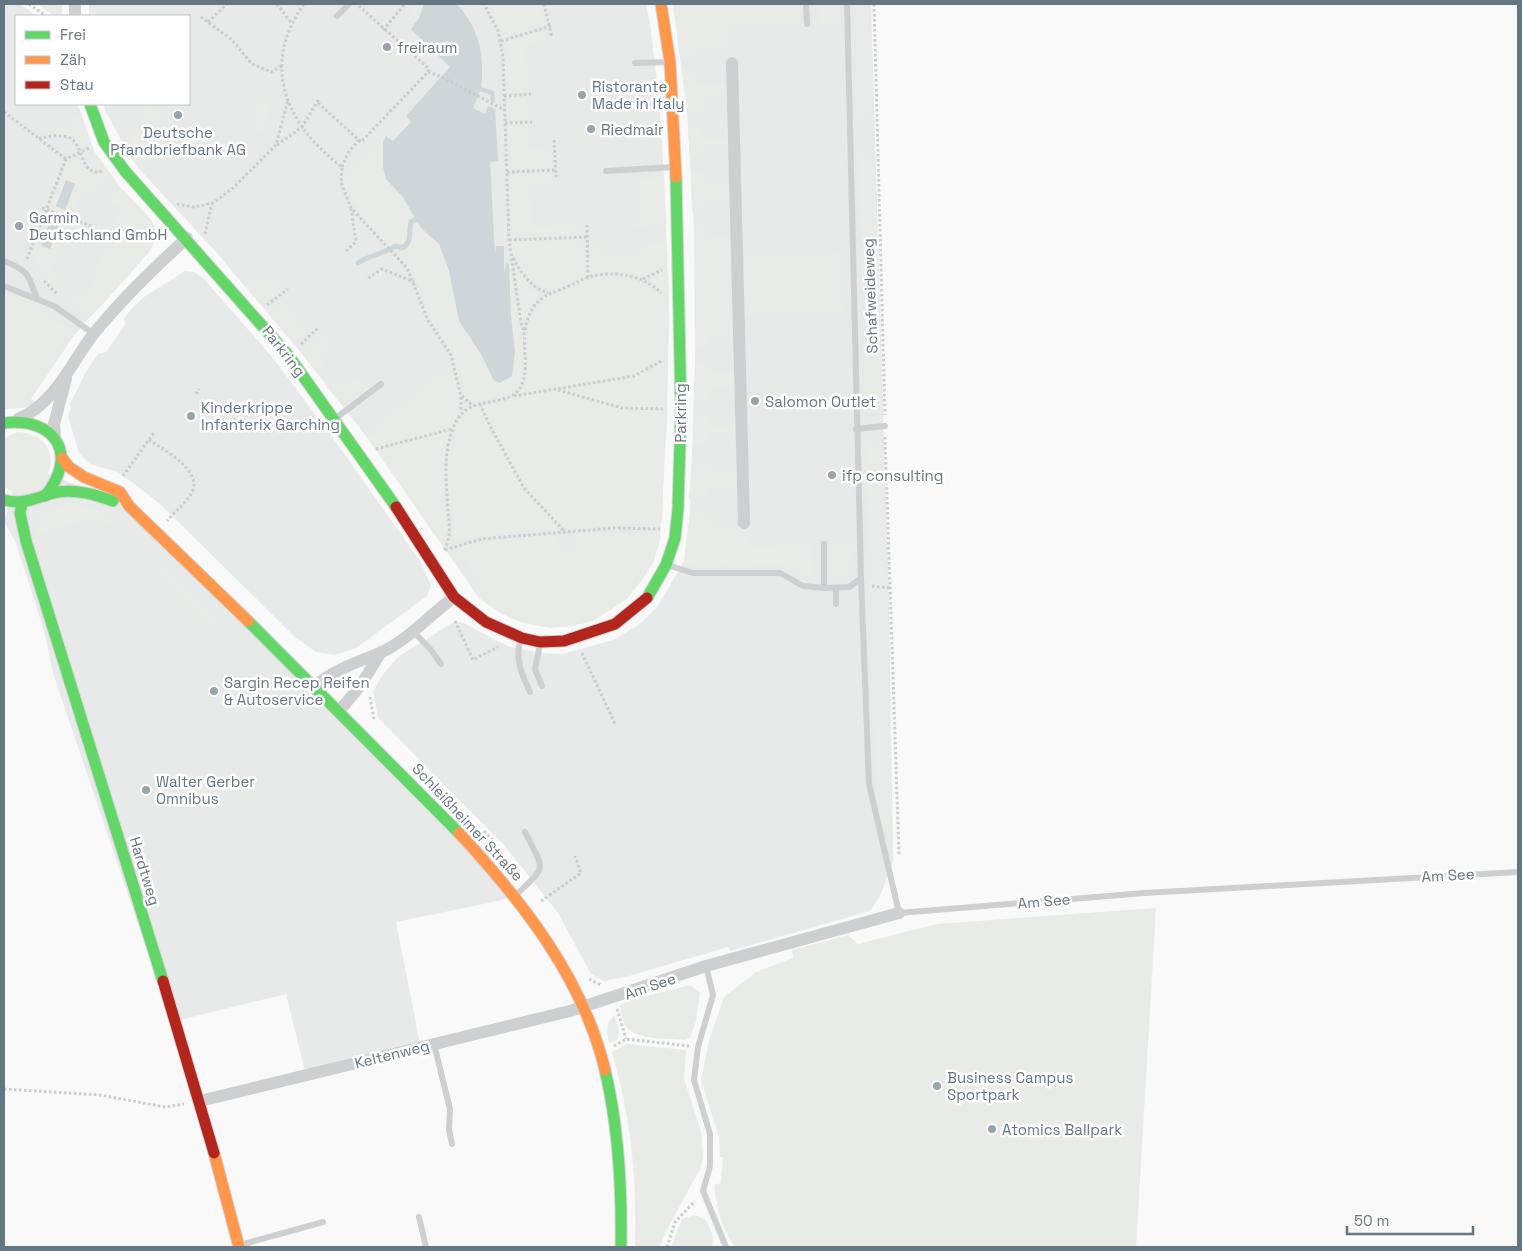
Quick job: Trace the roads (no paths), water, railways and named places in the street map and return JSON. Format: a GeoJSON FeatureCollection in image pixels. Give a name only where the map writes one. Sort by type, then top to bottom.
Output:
{"type":"FeatureCollection","features":[{"type":"Feature","properties":{"kind":"street","name":"Parkring"},"geometry":{"type":"LineString","coordinates":[[90,105],[104,142],[120,164],[254,314],[288,355],[335,419],[433,561],[454,597],[486,622],[522,638],[540,642],[575,638],[614,624],[649,597],[666,565],[675,538],[680,454],[676,166],[670,62],[661,4]]}},
{"type":"Feature","properties":{"kind":"street"},"geometry":{"type":"LineString","coordinates":[[732,63],[744,523]]}},
{"type":"Feature","properties":{"kind":"street"},"geometry":{"type":"LineString","coordinates":[[4,423],[17,420],[34,412],[67,375],[94,334],[126,295],[186,238]]}},
{"type":"Feature","properties":{"kind":"street"},"geometry":{"type":"LineString","coordinates":[[55,437],[55,416],[67,375]]}},
{"type":"Feature","properties":{"kind":"street"},"geometry":{"type":"LineString","coordinates":[[17,420],[31,421],[44,427],[55,437]]}},
{"type":"Feature","properties":{"kind":"street","name":"Schleißheimer Straße"},"geometry":{"type":"LineString","coordinates":[[55,437],[62,458],[69,467],[84,477],[120,492],[129,506],[340,710],[482,856],[515,896],[559,960],[583,1007],[599,1051],[611,1095],[620,1143],[623,1186],[621,1247]]}},
{"type":"Feature","properties":{"kind":"street","name":"Schleißheimer Straße"},"geometry":{"type":"LineString","coordinates":[[45,496],[59,480],[62,458]]}},
{"type":"Feature","properties":{"kind":"street","name":"Schleißheimer Straße"},"geometry":{"type":"LineString","coordinates":[[22,504],[34,502],[59,492],[79,491],[129,506]]}},
{"type":"Feature","properties":{"kind":"street"},"geometry":{"type":"LineString","coordinates":[[4,500],[22,504]]}},
{"type":"Feature","properties":{"kind":"street","name":"Hardtweg"},"geometry":{"type":"LineString","coordinates":[[22,504],[20,513],[26,541],[200,1101],[239,1246]]}},
{"type":"Feature","properties":{"kind":"street"},"geometry":{"type":"LineString","coordinates":[[315,686],[323,678],[381,652],[413,631],[454,597]]}},
{"type":"Feature","properties":{"kind":"street"},"geometry":{"type":"LineString","coordinates":[[340,710],[361,685],[381,652]]}},
{"type":"Feature","properties":{"kind":"street","name":"Am See"},"geometry":{"type":"LineString","coordinates":[[583,1007],[706,966],[899,913]]}},
{"type":"Feature","properties":{"kind":"street","name":"Keltenweg"},"geometry":{"type":"LineString","coordinates":[[200,1101],[583,1007]]}},
{"type":"Feature","properties":{"kind":"lane"},"geometry":{"type":"LineString","coordinates":[[337,16],[349,4]]}},
{"type":"Feature","properties":{"kind":"lane"},"geometry":{"type":"LineString","coordinates":[[806,4],[807,24]]}},
{"type":"Feature","properties":{"kind":"lane"},"geometry":{"type":"LineString","coordinates":[[847,4],[856,429],[869,784],[899,913]]}},
{"type":"Feature","properties":{"kind":"lane"},"geometry":{"type":"LineString","coordinates":[[635,63],[670,62]]}},
{"type":"Feature","properties":{"kind":"lane"},"geometry":{"type":"LineString","coordinates":[[606,171],[676,166]]}},
{"type":"Feature","properties":{"kind":"lane"},"geometry":{"type":"LineString","coordinates":[[4,261],[22,268],[28,275],[37,299]]}},
{"type":"Feature","properties":{"kind":"lane"},"geometry":{"type":"LineString","coordinates":[[4,286],[54,306],[94,334]]}},
{"type":"Feature","properties":{"kind":"lane"},"geometry":{"type":"LineString","coordinates":[[335,419],[382,384]]}},
{"type":"Feature","properties":{"kind":"lane"},"geometry":{"type":"LineString","coordinates":[[856,429],[885,426]]}},
{"type":"Feature","properties":{"kind":"lane"},"geometry":{"type":"LineString","coordinates":[[824,544],[824,588]]}},
{"type":"Feature","properties":{"kind":"lane"},"geometry":{"type":"LineString","coordinates":[[666,565],[693,573],[780,573],[803,586],[824,588],[849,587],[861,578]]}},
{"type":"Feature","properties":{"kind":"lane"},"geometry":{"type":"LineString","coordinates":[[836,588],[836,604]]}},
{"type":"Feature","properties":{"kind":"lane"},"geometry":{"type":"LineString","coordinates":[[413,631],[441,664]]}},
{"type":"Feature","properties":{"kind":"lane"},"geometry":{"type":"LineString","coordinates":[[522,638],[519,661],[521,672],[530,692]]}},
{"type":"Feature","properties":{"kind":"lane"},"geometry":{"type":"LineString","coordinates":[[540,642],[536,670],[542,686]]}},
{"type":"Feature","properties":{"kind":"lane"},"geometry":{"type":"LineString","coordinates":[[515,896],[540,872],[541,865],[524,832]]}},
{"type":"Feature","properties":{"kind":"lane","name":"Am See"},"geometry":{"type":"LineString","coordinates":[[899,913],[1144,893],[1518,872]]}},
{"type":"Feature","properties":{"kind":"lane"},"geometry":{"type":"LineString","coordinates":[[706,966],[713,996],[698,1047],[694,1080],[710,1134],[710,1166],[703,1191],[726,1247]]}},
{"type":"Feature","properties":{"kind":"lane"},"geometry":{"type":"LineString","coordinates":[[434,1044],[450,1109],[449,1130],[452,1144]]}},
{"type":"Feature","properties":{"kind":"lane"},"geometry":{"type":"LineString","coordinates":[[419,1217],[426,1247]]}},
{"type":"Feature","properties":{"kind":"lane"},"geometry":{"type":"LineString","coordinates":[[239,1246],[323,1222]]}},
{"type":"Feature","properties":{"kind":"waterway"},"geometry":{"type":"LineString","coordinates":[[358,263],[395,246],[402,248],[405,246],[409,240],[411,222],[415,220]]}},
{"type":"Feature","properties":{"kind":"place","name":"freiraum"},"geometry":{"type":"Point","coordinates":[387,47]}},
{"type":"Feature","properties":{"kind":"place","name":"Ristorante Made in Italy"},"geometry":{"type":"Point","coordinates":[582,95]}},
{"type":"Feature","properties":{"kind":"place","name":"Deutsche Pfandbriefbank AG"},"geometry":{"type":"Point","coordinates":[178,115]}},
{"type":"Feature","properties":{"kind":"place","name":"Riedmair"},"geometry":{"type":"Point","coordinates":[591,129]}},
{"type":"Feature","properties":{"kind":"place","name":"Garmin Deutschland GmbH"},"geometry":{"type":"Point","coordinates":[19,226]}},
{"type":"Feature","properties":{"kind":"place","name":"Salomon Outlet"},"geometry":{"type":"Point","coordinates":[755,401]}},
{"type":"Feature","properties":{"kind":"place","name":"Kinderkrippe Infanterix Garching"},"geometry":{"type":"Point","coordinates":[191,416]}},
{"type":"Feature","properties":{"kind":"place","name":"ifp consulting"},"geometry":{"type":"Point","coordinates":[832,475]}},
{"type":"Feature","properties":{"kind":"place","name":"Sargin Recep Reifen & Autoservice"},"geometry":{"type":"Point","coordinates":[214,691]}},
{"type":"Feature","properties":{"kind":"place","name":"Walter Gerber Omnibus"},"geometry":{"type":"Point","coordinates":[146,790]}},
{"type":"Feature","properties":{"kind":"place","name":"Business Campus Sportpark"},"geometry":{"type":"Point","coordinates":[937,1086]}},
{"type":"Feature","properties":{"kind":"place","name":"Atomics Ballpark"},"geometry":{"type":"Point","coordinates":[992,1129]}}]}
